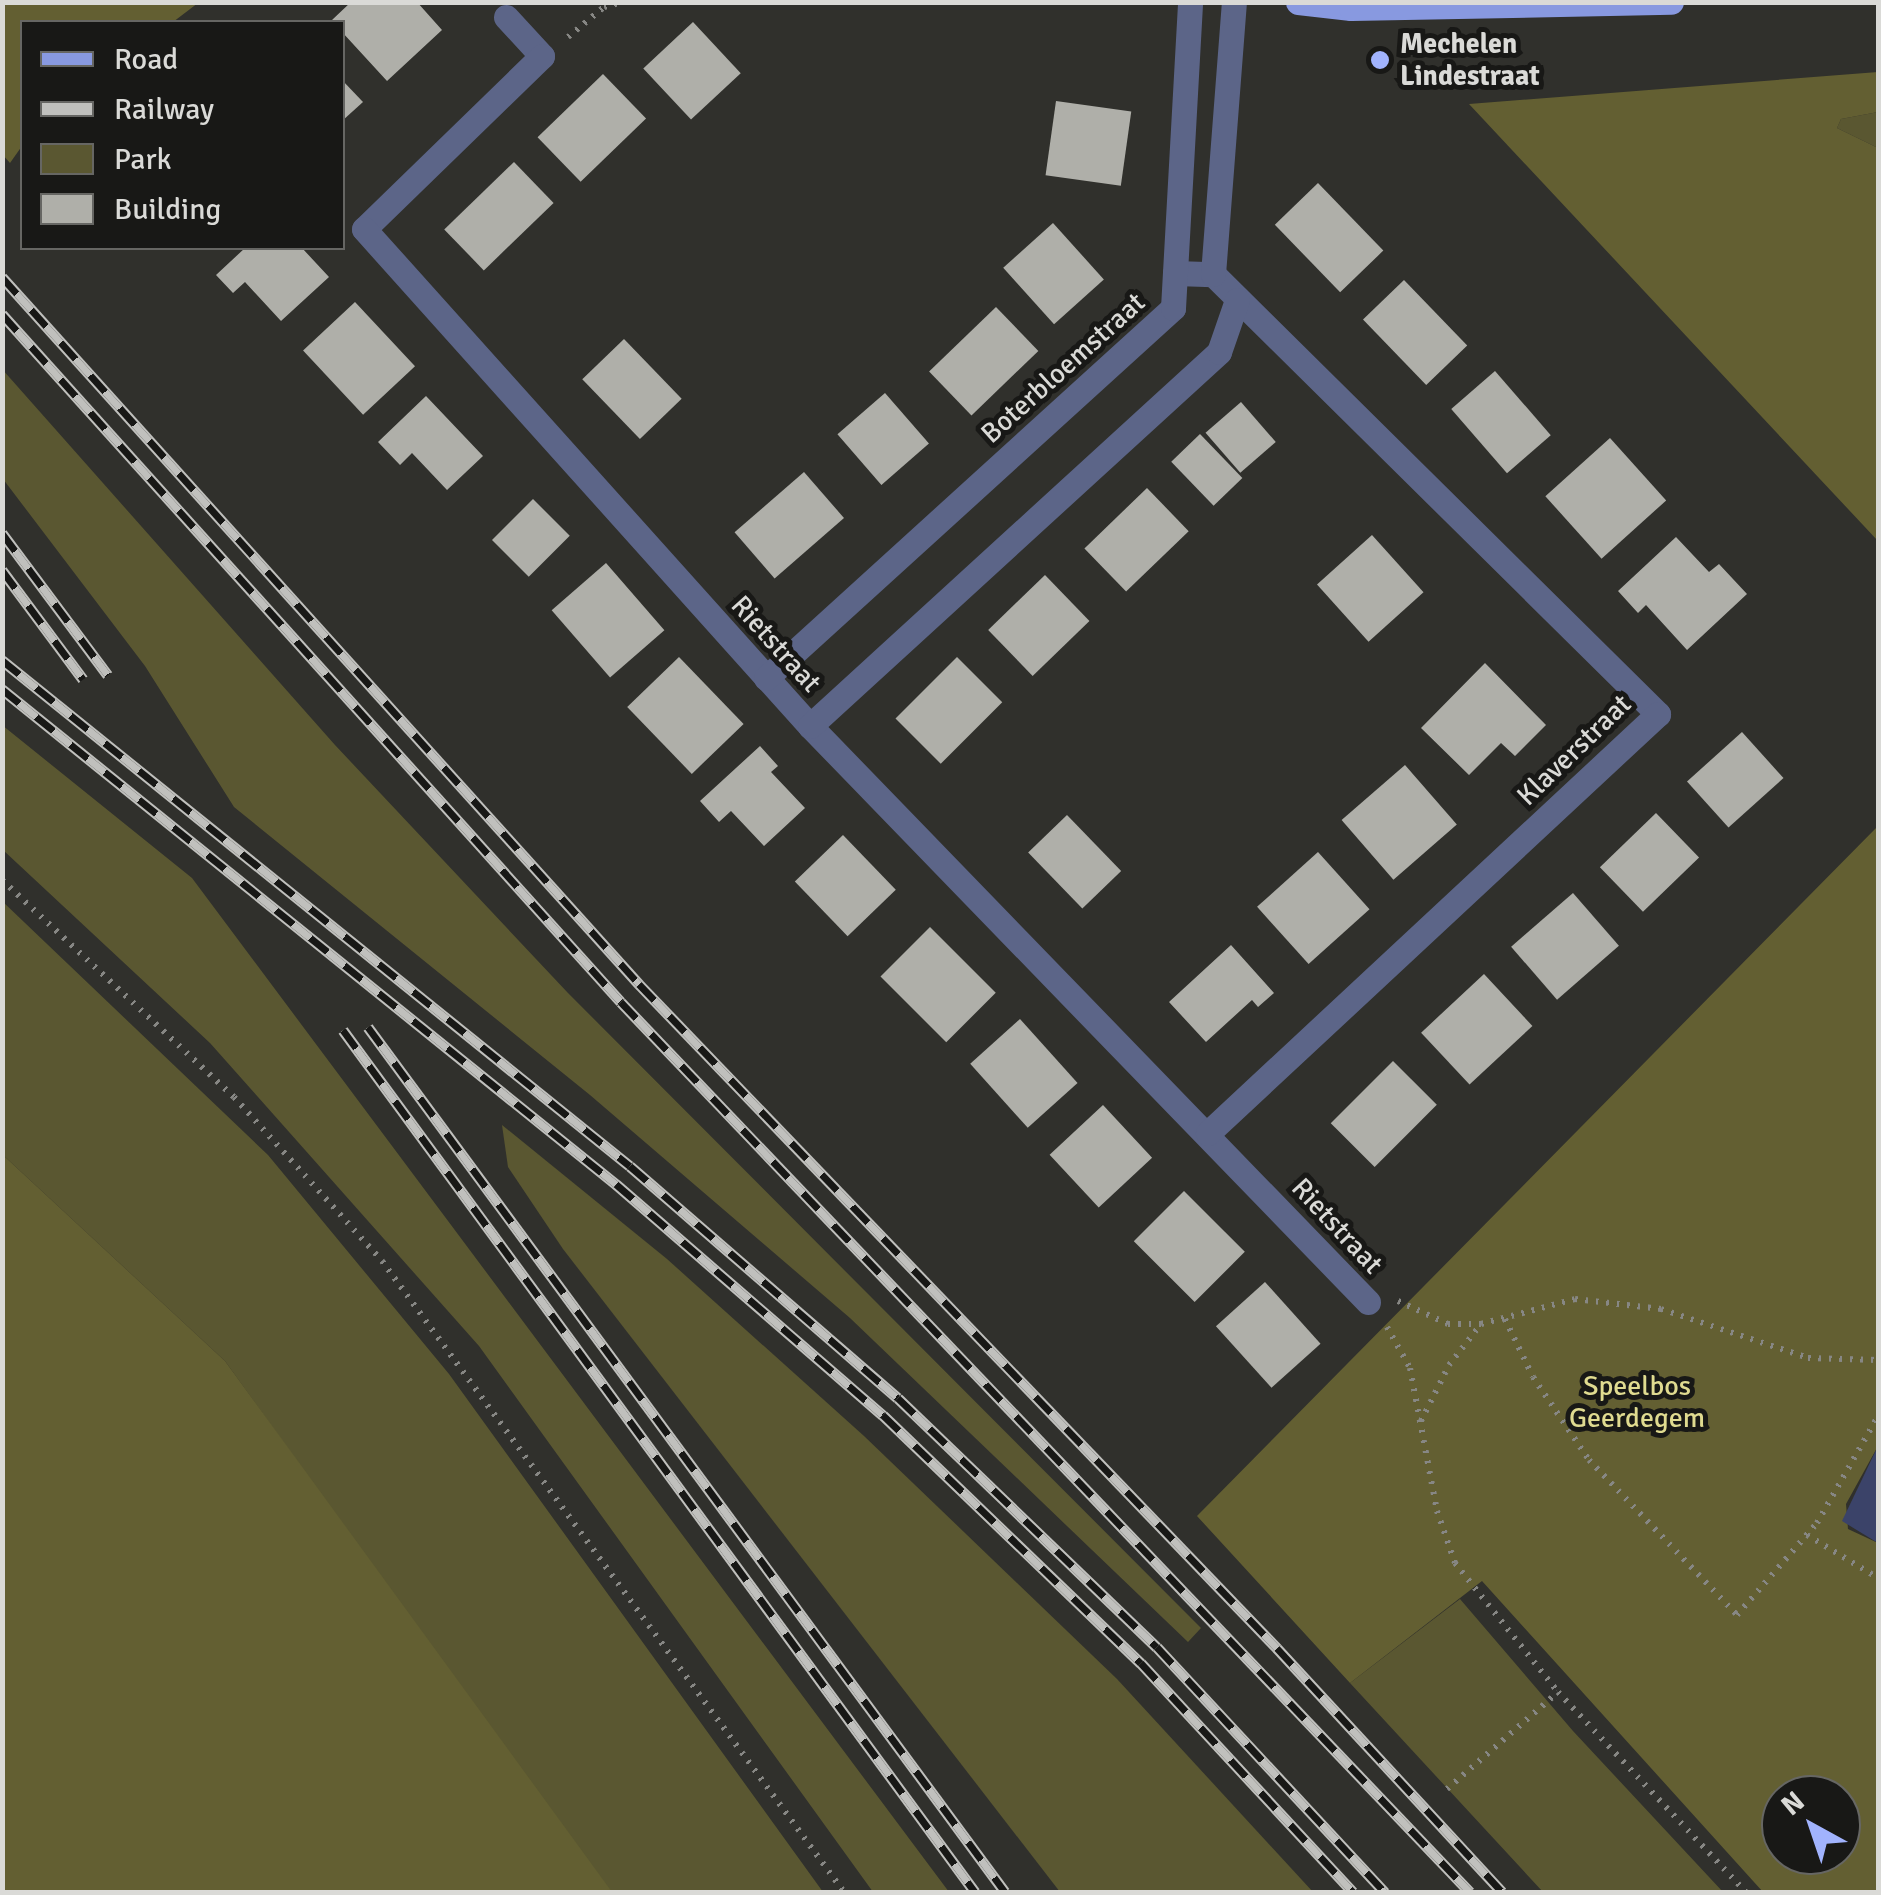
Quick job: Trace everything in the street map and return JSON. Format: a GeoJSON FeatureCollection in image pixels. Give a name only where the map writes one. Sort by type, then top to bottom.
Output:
{"type":"FeatureCollection","features":[{"type":"Feature","properties":{"kind":"main road"},"geometry":{"type":"LineString","coordinates":[[1298,2],[1671,2]]}},
{"type":"Feature","properties":{"kind":"street","name":"Boterbloemstraat"},"geometry":{"type":"LineString","coordinates":[[766,678],[1173,308],[1190,2]]}},
{"type":"Feature","properties":{"kind":"street"},"geometry":{"type":"LineString","coordinates":[[1175,273],[1212,274],[1234,2]]}},
{"type":"Feature","properties":{"kind":"street"},"geometry":{"type":"LineString","coordinates":[[506,17],[542,56]]}},
{"type":"Feature","properties":{"kind":"street","name":"Rietstraat"},"geometry":{"type":"LineString","coordinates":[[542,56],[364,229],[810,726],[1368,1302]]}},
{"type":"Feature","properties":{"kind":"street","name":"Klaverstraat"},"geometry":{"type":"LineString","coordinates":[[1208,1133],[1658,714],[1212,274]]}},
{"type":"Feature","properties":{"kind":"street"},"geometry":{"type":"LineString","coordinates":[[810,726],[1219,352],[1237,300]]}},
{"type":"Feature","properties":{"kind":"path"},"geometry":{"type":"LineString","coordinates":[[542,56],[604,6],[622,2]]}},
{"type":"Feature","properties":{"kind":"path"},"geometry":{"type":"LineString","coordinates":[[2,880],[234,1097],[382,1261],[601,1552],[844,1892]]}},
{"type":"Feature","properties":{"kind":"path"},"geometry":{"type":"LineString","coordinates":[[1746,1892],[1558,1692],[1455,1563],[1437,1511],[1410,1368],[1368,1302],[1394,1299],[1448,1324],[1481,1324],[1575,1299],[1661,1308],[1808,1358],[1878,1360]]}},
{"type":"Feature","properties":{"kind":"path"},"geometry":{"type":"LineString","coordinates":[[1505,1319],[1532,1377],[1589,1460],[1736,1615],[1807,1535],[1878,1416]]}},
{"type":"Feature","properties":{"kind":"path"},"geometry":{"type":"LineString","coordinates":[[1421,1422],[1449,1364],[1481,1324]]}},
{"type":"Feature","properties":{"kind":"path"},"geometry":{"type":"LineString","coordinates":[[1807,1535],[1878,1578]]}},
{"type":"Feature","properties":{"kind":"path"},"geometry":{"type":"LineString","coordinates":[[1447,1789],[1558,1692]]}},
{"type":"Feature","properties":{"kind":"green space"},"geometry":{"type":"Polygon","coordinates":[[[3,2],[198,3],[176,20],[20,20],[20,149],[10,163],[2,154],[3,2]]]}},
{"type":"Feature","properties":{"kind":"green space"},"geometry":{"type":"Polygon","coordinates":[[[1878,72],[1878,112],[1841,119],[1837,128],[1878,148],[1878,541],[1469,104],[1878,72]]]}},
{"type":"Feature","properties":{"kind":"green space"},"geometry":{"type":"Polygon","coordinates":[[[1878,112],[1878,148],[1837,128],[1841,119],[1878,112]]]}},
{"type":"Feature","properties":{"kind":"green space"},"geometry":{"type":"Polygon","coordinates":[[[2,369],[335,745],[568,993],[1201,1628],[1188,1642],[850,1318],[590,1095],[234,807],[145,666],[3,479],[2,369]]]}},
{"type":"Feature","properties":{"kind":"green space"},"geometry":{"type":"Polygon","coordinates":[[[2,725],[192,878],[949,1892],[873,1892],[479,1346],[210,1043],[3,850],[2,725]]]}},
{"type":"Feature","properties":{"kind":"green space","name":"Speelbos Geerdegem"},"geometry":{"type":"Polygon","coordinates":[[[1878,826],[1878,1446],[1846,1504],[1848,1529],[1878,1543],[1878,1892],[1763,1892],[1482,1581],[1350,1683],[1197,1516],[1878,826]]]}},
{"type":"Feature","properties":{"kind":"green space"},"geometry":{"type":"Polygon","coordinates":[[[2,901],[268,1155],[449,1374],[823,1892],[612,1892],[590,1868],[225,1361],[3,1155],[2,901]]]}},
{"type":"Feature","properties":{"kind":"green space"},"geometry":{"type":"Polygon","coordinates":[[[502,1125],[667,1259],[864,1436],[1117,1679],[1313,1892],[1060,1892],[563,1249],[508,1167],[502,1125]]]}},
{"type":"Feature","properties":{"kind":"green space"},"geometry":{"type":"Polygon","coordinates":[[[3,1155],[225,1361],[612,1892],[3,1892],[3,1155]]]}},
{"type":"Feature","properties":{"kind":"green space"},"geometry":{"type":"Polygon","coordinates":[[[1460,1599],[1573,1731],[1723,1892],[1543,1892],[1350,1683],[1460,1599]]]}},
{"type":"Feature","properties":{"kind":"water"},"geometry":{"type":"Polygon","coordinates":[[[1878,1446],[1878,1543],[1842,1521],[1878,1446]]]}},
{"type":"Feature","properties":{"kind":"building"},"geometry":{"type":"Polygon","coordinates":[[[351,2],[417,2],[442,30],[387,81],[345,35],[345,20],[332,20],[351,2]]]}},
{"type":"Feature","properties":{"kind":"building"},"geometry":{"type":"Polygon","coordinates":[[[693,22],[741,73],[691,120],[643,68],[693,22]]]}},
{"type":"Feature","properties":{"kind":"building"},"geometry":{"type":"Polygon","coordinates":[[[603,74],[646,119],[581,182],[538,137],[603,74]]]}},
{"type":"Feature","properties":{"kind":"building"},"geometry":{"type":"Polygon","coordinates":[[[345,83],[363,102],[345,118],[345,83]]]}},
{"type":"Feature","properties":{"kind":"building"},"geometry":{"type":"Polygon","coordinates":[[[1056,101],[1131,112],[1121,186],[1046,175],[1056,101]]]}},
{"type":"Feature","properties":{"kind":"building"},"geometry":{"type":"Polygon","coordinates":[[[514,162],[554,203],[484,270],[444,229],[514,162]]]}},
{"type":"Feature","properties":{"kind":"building"},"geometry":{"type":"Polygon","coordinates":[[[1318,183],[1383,251],[1340,292],[1275,225],[1318,183]]]}},
{"type":"Feature","properties":{"kind":"building"},"geometry":{"type":"Polygon","coordinates":[[[1053,223],[1104,279],[1054,324],[1003,268],[1053,223]]]}},
{"type":"Feature","properties":{"kind":"building"},"geometry":{"type":"Polygon","coordinates":[[[243,250],[304,250],[329,277],[281,321],[245,282],[233,293],[216,275],[243,250]]]}},
{"type":"Feature","properties":{"kind":"building"},"geometry":{"type":"Polygon","coordinates":[[[1404,280],[1467,345],[1426,385],[1363,320],[1404,280]]]}},
{"type":"Feature","properties":{"kind":"building"},"geometry":{"type":"Polygon","coordinates":[[[355,302],[415,366],[363,415],[303,350],[355,302]]]}},
{"type":"Feature","properties":{"kind":"building"},"geometry":{"type":"Polygon","coordinates":[[[996,307],[1038,351],[971,415],[929,372],[996,307]]]}},
{"type":"Feature","properties":{"kind":"building"},"geometry":{"type":"Polygon","coordinates":[[[624,339],[682,399],[640,439],[582,379],[624,339]]]}},
{"type":"Feature","properties":{"kind":"building"},"geometry":{"type":"Polygon","coordinates":[[[1495,371],[1551,435],[1507,473],[1451,409],[1495,371]]]}},
{"type":"Feature","properties":{"kind":"building"},"geometry":{"type":"Polygon","coordinates":[[[885,393],[929,444],[881,485],[837,434],[885,393]]]}},
{"type":"Feature","properties":{"kind":"building"},"geometry":{"type":"Polygon","coordinates":[[[426,396],[483,456],[447,490],[412,453],[400,465],[378,442],[426,396]]]}},
{"type":"Feature","properties":{"kind":"building"},"geometry":{"type":"Polygon","coordinates":[[[1241,402],[1276,442],[1240,473],[1206,433],[1241,402]]]}},
{"type":"Feature","properties":{"kind":"building"},"geometry":{"type":"Polygon","coordinates":[[[1200,434],[1242,478],[1214,506],[1171,462],[1200,434]]]}},
{"type":"Feature","properties":{"kind":"building"},"geometry":{"type":"Polygon","coordinates":[[[1610,438],[1666,500],[1602,559],[1545,496],[1610,438]]]}},
{"type":"Feature","properties":{"kind":"building"},"geometry":{"type":"Polygon","coordinates":[[[804,472],[844,518],[775,578],[735,532],[804,472]]]}},
{"type":"Feature","properties":{"kind":"building"},"geometry":{"type":"Polygon","coordinates":[[[1147,488],[1189,531],[1126,592],[1084,548],[1147,488]]]}},
{"type":"Feature","properties":{"kind":"building"},"geometry":{"type":"Polygon","coordinates":[[[533,499],[570,536],[529,577],[492,540],[533,499]]]}},
{"type":"Feature","properties":{"kind":"building"},"geometry":{"type":"Polygon","coordinates":[[[1372,535],[1424,592],[1369,642],[1317,585],[1372,535]]]}},
{"type":"Feature","properties":{"kind":"building"},"geometry":{"type":"Polygon","coordinates":[[[1676,537],[1709,572],[1719,564],[1747,594],[1687,650],[1646,605],[1638,613],[1618,591],[1676,537]]]}},
{"type":"Feature","properties":{"kind":"building"},"geometry":{"type":"Polygon","coordinates":[[[606,563],[664,630],[610,677],[552,610],[606,563]]]}},
{"type":"Feature","properties":{"kind":"building"},"geometry":{"type":"Polygon","coordinates":[[[1045,575],[1089,621],[1033,676],[988,630],[1045,575]]]}},
{"type":"Feature","properties":{"kind":"building"},"geometry":{"type":"Polygon","coordinates":[[[679,657],[744,724],[692,774],[627,707],[679,657]]]}},
{"type":"Feature","properties":{"kind":"building"},"geometry":{"type":"Polygon","coordinates":[[[957,657],[1002,702],[941,764],[895,719],[957,657]]]}},
{"type":"Feature","properties":{"kind":"building"},"geometry":{"type":"Polygon","coordinates":[[[1485,663],[1546,725],[1515,756],[1501,743],[1469,775],[1421,728],[1485,663]]]}},
{"type":"Feature","properties":{"kind":"building"},"geometry":{"type":"Polygon","coordinates":[[[1742,732],[1783,778],[1728,828],[1687,782],[1742,732]]]}},
{"type":"Feature","properties":{"kind":"building"},"geometry":{"type":"Polygon","coordinates":[[[760,746],[778,766],[771,772],[805,808],[764,846],[731,811],[719,822],[700,801],[760,746]]]}},
{"type":"Feature","properties":{"kind":"building"},"geometry":{"type":"Polygon","coordinates":[[[1405,765],[1457,825],[1393,880],[1342,820],[1405,765]]]}},
{"type":"Feature","properties":{"kind":"building"},"geometry":{"type":"Polygon","coordinates":[[[1656,813],[1699,858],[1643,912],[1600,867],[1656,813]]]}},
{"type":"Feature","properties":{"kind":"building"},"geometry":{"type":"Polygon","coordinates":[[[1067,815],[1121,871],[1082,909],[1028,853],[1067,815]]]}},
{"type":"Feature","properties":{"kind":"building"},"geometry":{"type":"Polygon","coordinates":[[[843,835],[896,890],[848,936],[795,882],[843,835]]]}},
{"type":"Feature","properties":{"kind":"building"},"geometry":{"type":"Polygon","coordinates":[[[1318,852],[1370,909],[1309,964],[1257,907],[1318,852]]]}},
{"type":"Feature","properties":{"kind":"building"},"geometry":{"type":"Polygon","coordinates":[[[1573,893],[1619,946],[1557,1000],[1511,947],[1573,893]]]}},
{"type":"Feature","properties":{"kind":"building"},"geometry":{"type":"Polygon","coordinates":[[[930,927],[996,993],[946,1042],[881,976],[930,927]]]}},
{"type":"Feature","properties":{"kind":"building"},"geometry":{"type":"Polygon","coordinates":[[[1231,945],[1274,993],[1258,1007],[1252,1000],[1206,1042],[1169,1002],[1231,945]]]}},
{"type":"Feature","properties":{"kind":"building"},"geometry":{"type":"Polygon","coordinates":[[[1484,974],[1532,1026],[1470,1085],[1421,1033],[1484,974]]]}},
{"type":"Feature","properties":{"kind":"building"},"geometry":{"type":"Polygon","coordinates":[[[1020,1019],[1078,1083],[1028,1128],[970,1064],[1020,1019]]]}},
{"type":"Feature","properties":{"kind":"building"},"geometry":{"type":"Polygon","coordinates":[[[1393,1061],[1437,1105],[1375,1167],[1331,1123],[1393,1061]]]}},
{"type":"Feature","properties":{"kind":"building"},"geometry":{"type":"Polygon","coordinates":[[[1103,1105],[1152,1158],[1099,1207],[1050,1155],[1103,1105]]]}},
{"type":"Feature","properties":{"kind":"building"},"geometry":{"type":"Polygon","coordinates":[[[1184,1191],[1245,1252],[1195,1302],[1134,1241],[1184,1191]]]}},
{"type":"Feature","properties":{"kind":"building"},"geometry":{"type":"Polygon","coordinates":[[[1265,1282],[1321,1344],[1271,1388],[1216,1326],[1265,1282]]]}},
{"type":"Feature","properties":{"kind":"railway"},"geometry":{"type":"LineString","coordinates":[[2,277],[639,984],[1277,1648],[1502,1892]]}},
{"type":"Feature","properties":{"kind":"railway"},"geometry":{"type":"LineString","coordinates":[[2,314],[621,1002],[1470,1892]]}},
{"type":"Feature","properties":{"kind":"railway"},"geometry":{"type":"LineString","coordinates":[[2,533],[108,675]]}},
{"type":"Feature","properties":{"kind":"railway"},"geometry":{"type":"LineString","coordinates":[[2,570],[83,679]]}},
{"type":"Feature","properties":{"kind":"railway"},"geometry":{"type":"LineString","coordinates":[[2,660],[630,1166],[898,1398],[1157,1647],[1385,1892]]}},
{"type":"Feature","properties":{"kind":"railway"},"geometry":{"type":"LineString","coordinates":[[2,689],[616,1184],[883,1415],[1141,1663],[1353,1892]]}},
{"type":"Feature","properties":{"kind":"railway"},"geometry":{"type":"LineString","coordinates":[[368,1027],[1005,1892]]}},
{"type":"Feature","properties":{"kind":"railway"},"geometry":{"type":"LineString","coordinates":[[343,1030],[975,1892]]}},
{"type":"Feature","properties":{"kind":"place","name":"Mechelen Lindestraat"},"geometry":{"type":"Point","coordinates":[1380,60]}}]}
